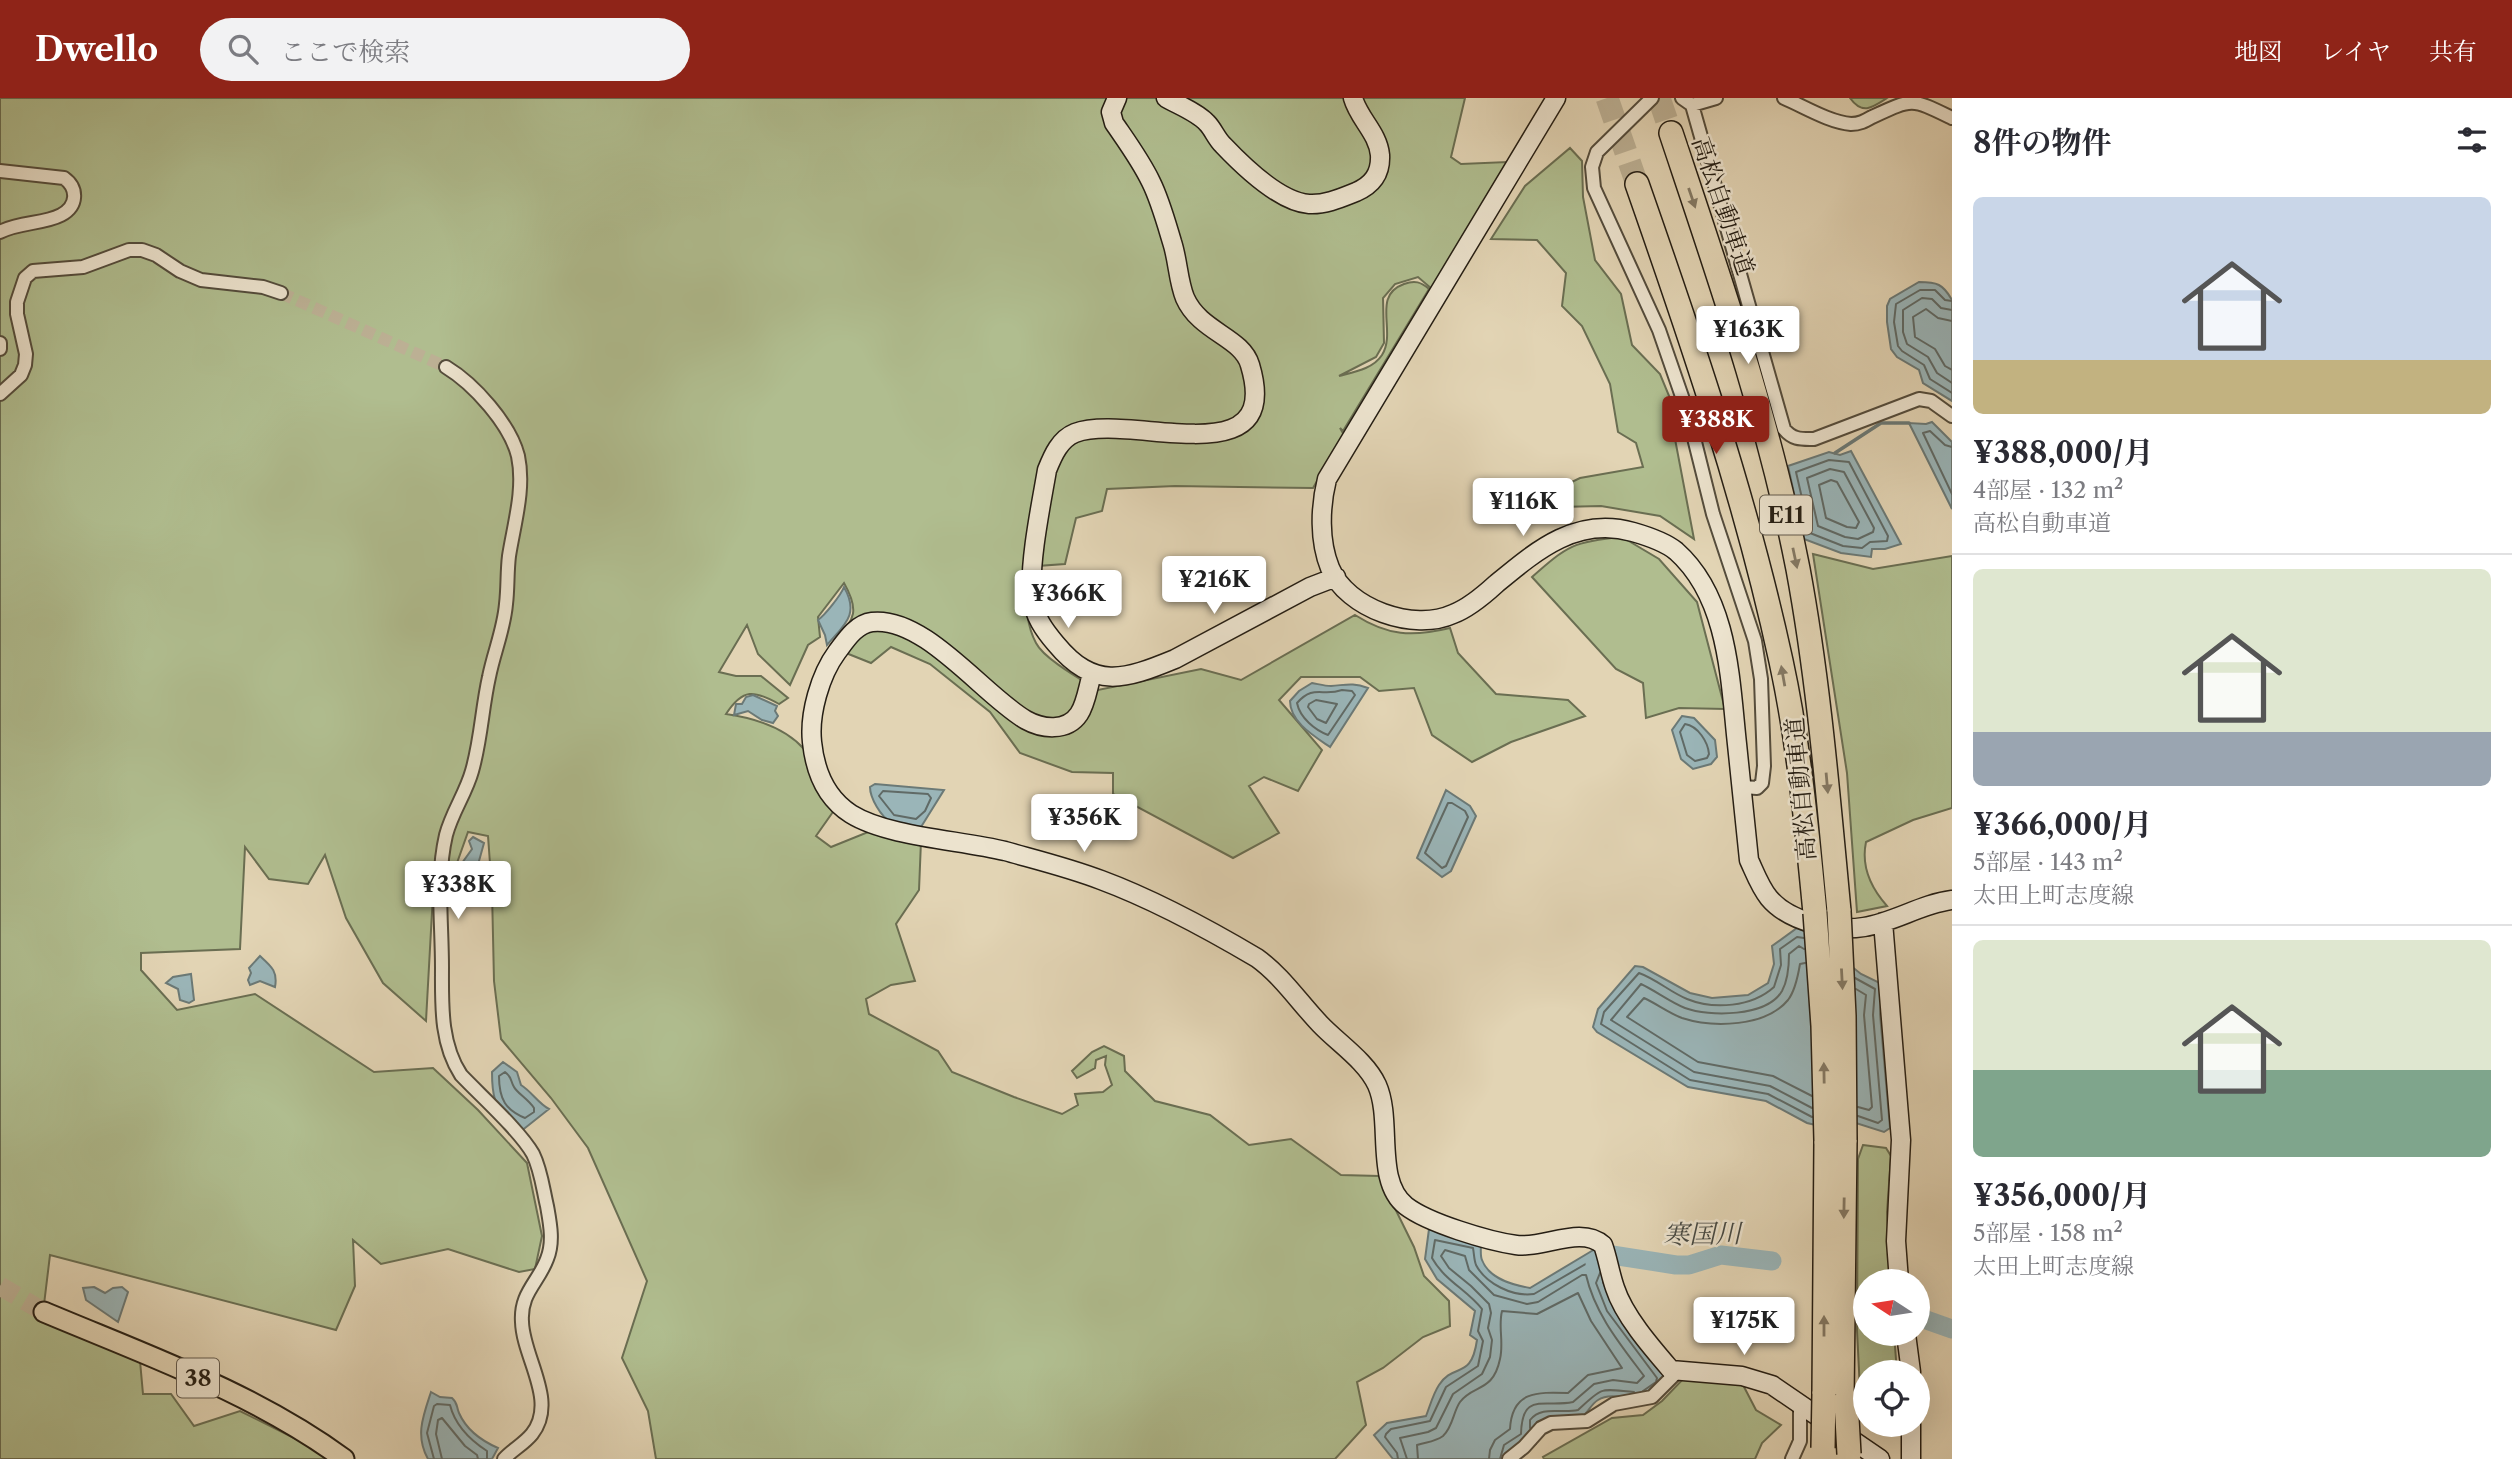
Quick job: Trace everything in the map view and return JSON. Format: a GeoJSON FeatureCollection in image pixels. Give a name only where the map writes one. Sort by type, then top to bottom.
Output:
{"type":"FeatureCollection","features":[{"type":"Feature","properties":{"kind":"highway","name":"高松自動車道"},"geometry":{"type":"LineString","coordinates":[[1671,133],[1765,426],[1798,570],[1820,707],[1839,911],[1844,1016],[1835,1141],[1835,1456]]}},
{"type":"Feature","properties":{"kind":"highway","name":"高松自動車道"},"geometry":{"type":"LineString","coordinates":[[1637,184],[1691,340],[1759,568],[1781,664],[1801,778],[1835,1141],[1842,1337],[1837,1398]]}},
{"type":"Feature","properties":{"kind":"main road"},"geometry":{"type":"LineString","coordinates":[[1118,98],[1111,112],[1114,123],[1152,183],[1173,245],[1185,298],[1194,313],[1207,326],[1243,351],[1250,363],[1256,402],[1253,414],[1244,423],[1219,433],[1188,434],[1107,427],[1074,434],[1061,443],[1047,470],[1041,503],[1033,574],[1034,607],[1048,636],[1079,668],[1092,674],[1115,677],[1154,668],[1175,659],[1310,587],[1336,577]]}},
{"type":"Feature","properties":{"kind":"main road"},"geometry":{"type":"LineString","coordinates":[[1166,98],[1206,122],[1221,143],[1258,178],[1284,195],[1307,204],[1319,204],[1358,191],[1376,177],[1380,167],[1376,139],[1356,109],[1353,98]]}},
{"type":"Feature","properties":{"kind":"main road"},"geometry":{"type":"LineString","coordinates":[[1556,98],[1327,479],[1322,501],[1323,535],[1330,568],[1348,593],[1367,606],[1409,620],[1431,619],[1453,615],[1482,596],[1545,545],[1577,532],[1601,527],[1623,529],[1674,549],[1688,564],[1707,594],[1719,626],[1728,662],[1749,859],[1757,879],[1770,899],[1789,915],[1836,927],[1864,927],[1930,903],[1952,900]]}},
{"type":"Feature","properties":{"kind":"main road"},"geometry":{"type":"LineString","coordinates":[[1092,674],[1080,713],[1072,721],[1062,726],[1038,725],[1012,710],[971,674],[915,634],[886,623],[872,622],[860,626],[849,635],[829,663],[820,687],[811,738],[819,775],[838,804],[865,821],[920,835],[1001,850],[1093,877],[1141,897],[1257,958],[1270,968],[1317,1021],[1370,1072],[1382,1096],[1386,1114],[1389,1181],[1395,1195],[1406,1206],[1437,1222],[1517,1245],[1537,1245],[1589,1237],[1603,1245],[1615,1289],[1624,1306],[1653,1350],[1671,1370],[1742,1376],[1773,1385],[1880,1459]]}},
{"type":"Feature","properties":{"kind":"main road"},"geometry":{"type":"LineString","coordinates":[[1883,922],[1901,1140],[1896,1241],[1898,1269]]}},
{"type":"Feature","properties":{"kind":"main road","name":"38"},"geometry":{"type":"LineString","coordinates":[[44,1312],[155,1359],[260,1408],[344,1459]]}},
{"type":"Feature","properties":{"kind":"main road"},"geometry":{"type":"LineString","coordinates":[[1911,1437],[1911,1459]]}},
{"type":"Feature","properties":{"kind":"street"},"geometry":{"type":"LineString","coordinates":[[1652,98],[1597,152],[1592,167],[1594,188],[1659,330],[1688,414],[1713,514],[1755,641],[1761,679],[1764,766],[1762,783],[1757,788],[1743,787]]}},
{"type":"Feature","properties":{"kind":"street"},"geometry":{"type":"LineString","coordinates":[[1716,98],[1687,101],[1784,429],[1789,436],[1814,439],[1919,399],[1931,401],[1952,416]]}},
{"type":"Feature","properties":{"kind":"street"},"geometry":{"type":"LineString","coordinates":[[1784,98],[1833,120],[1851,124],[1862,123],[1899,102],[1910,99],[1924,102],[1952,118]]}},
{"type":"Feature","properties":{"kind":"street"},"geometry":{"type":"LineString","coordinates":[[0,172],[64,178],[71,183],[75,194],[74,201],[61,215],[12,226],[0,232]]}},
{"type":"Feature","properties":{"kind":"street"},"geometry":{"type":"LineString","coordinates":[[0,394],[21,374],[25,365],[26,354],[17,302],[25,278],[33,271],[83,267],[129,250],[142,250],[201,280],[263,287],[282,293]]}},
{"type":"Feature","properties":{"kind":"street"},"geometry":{"type":"LineString","coordinates":[[0,342],[0,349]]}},
{"type":"Feature","properties":{"kind":"street"},"geometry":{"type":"LineString","coordinates":[[446,367],[465,379],[484,397],[517,455],[519,472],[502,630],[488,680],[478,751],[447,833],[440,880],[442,1010],[452,1062],[532,1153],[540,1170],[551,1227],[551,1244],[547,1259],[524,1298],[521,1318],[542,1407],[539,1421],[531,1436],[503,1459]]}},
{"type":"Feature","properties":{"kind":"street"},"geometry":{"type":"LineString","coordinates":[[1509,1459],[1541,1428],[1550,1423],[1587,1421],[1614,1404],[1652,1397],[1677,1372]]}},
{"type":"Feature","properties":{"kind":"street"},"geometry":{"type":"LineString","coordinates":[[1792,1459],[1800,1441],[1800,1404]]}},
{"type":"Feature","properties":{"kind":"green space"},"geometry":{"type":"Polygon","coordinates":[[[0,98],[1465,98],[1451,157],[1461,164],[1507,162],[1432,289],[1418,277],[1395,284],[1383,298],[1384,343],[1376,357],[1339,376],[1368,367],[1382,355],[1387,335],[1386,305],[1394,290],[1415,282],[1429,289],[1343,431],[1340,428],[1344,435],[1313,488],[1175,486],[1107,489],[1102,511],[1076,518],[1065,564],[1024,567],[1027,616],[1040,649],[1064,669],[1098,690],[1201,669],[1241,680],[1355,615],[1378,627],[1401,633],[1424,633],[1450,628],[1458,653],[1496,694],[1568,700],[1585,716],[1511,742],[1472,762],[1432,735],[1414,688],[1379,691],[1360,677],[1301,677],[1279,700],[1322,750],[1298,791],[1264,777],[1249,786],[1279,833],[1233,858],[1113,794],[1113,773],[1072,772],[1020,753],[990,712],[930,664],[891,647],[871,663],[831,647],[852,617],[853,603],[844,583],[818,617],[820,637],[808,645],[790,685],[758,654],[747,625],[719,672],[736,676],[761,676],[788,698],[779,704],[763,696],[750,694],[738,700],[726,714],[747,718],[779,730],[805,750],[835,809],[816,836],[831,847],[873,830],[921,841],[919,890],[896,924],[915,981],[891,985],[866,999],[869,1014],[938,1051],[952,1072],[1062,1114],[1078,1105],[1075,1094],[1103,1092],[1112,1085],[1105,1065],[1106,1056],[1096,1060],[1095,1068],[1077,1078],[1072,1071],[1092,1052],[1104,1046],[1124,1056],[1125,1071],[1155,1101],[1210,1115],[1249,1145],[1291,1139],[1341,1175],[1379,1176],[1414,1247],[1424,1276],[1449,1301],[1450,1326],[1423,1337],[1383,1368],[1357,1382],[1366,1425],[1335,1459],[656,1459],[648,1411],[622,1358],[647,1281],[588,1148],[551,1098],[501,1039],[494,981],[488,836],[468,832],[452,877],[433,894],[426,1021],[383,983],[346,918],[325,855],[308,884],[269,879],[245,847],[240,949],[141,953],[141,970],[177,1010],[255,994],[374,1072],[433,1068],[478,1110],[527,1163],[542,1236],[535,1269],[519,1272],[448,1249],[381,1264],[353,1240],[355,1286],[336,1330],[50,1255],[42,1321],[140,1361],[143,1394],[171,1394],[194,1426],[240,1411],[322,1452],[328,1459],[0,1459],[0,98]]]}},
{"type":"Feature","properties":{"kind":"green space"},"geometry":{"type":"Polygon","coordinates":[[[1850,98],[1887,98],[1877,105],[1863,108],[1850,98]]]}},
{"type":"Feature","properties":{"kind":"green space"},"geometry":{"type":"Polygon","coordinates":[[[1570,148],[1582,161],[1583,197],[1595,260],[1621,294],[1632,345],[1660,374],[1679,420],[1675,439],[1694,539],[1660,516],[1601,506],[1559,507],[1530,502],[1580,478],[1643,467],[1636,443],[1618,432],[1610,384],[1582,326],[1562,306],[1566,273],[1537,240],[1491,239],[1525,186],[1570,148]]]}},
{"type":"Feature","properties":{"kind":"green space"},"geometry":{"type":"Polygon","coordinates":[[[1622,537],[1659,559],[1697,602],[1725,709],[1679,708],[1646,718],[1643,683],[1616,669],[1532,577],[1572,547],[1622,537]]]}},
{"type":"Feature","properties":{"kind":"green space"},"geometry":{"type":"Polygon","coordinates":[[[1813,554],[1873,569],[1952,556],[1952,808],[1913,820],[1866,842],[1866,868],[1876,892],[1887,906],[1857,912],[1847,773],[1813,554]]]}},
{"type":"Feature","properties":{"kind":"green space"},"geometry":{"type":"Polygon","coordinates":[[[1863,1145],[1886,1148],[1891,1156],[1887,1212],[1890,1269],[1857,1269],[1858,1159],[1863,1145]]]}},
{"type":"Feature","properties":{"kind":"green space"},"geometry":{"type":"Polygon","coordinates":[[[1858,1346],[1895,1346],[1896,1360],[1858,1360],[1858,1346]]]}},
{"type":"Feature","properties":{"kind":"green space"},"geometry":{"type":"Polygon","coordinates":[[[1685,1377],[1742,1383],[1756,1410],[1781,1425],[1762,1443],[1755,1459],[1544,1459],[1543,1457],[1612,1418],[1643,1415],[1662,1401],[1685,1377]]]}},
{"type":"Feature","properties":{"kind":"water"},"geometry":{"type":"Polygon","coordinates":[[[1919,282],[1939,285],[1952,300],[1952,401],[1923,383],[1919,370],[1897,357],[1891,349],[1887,306],[1890,299],[1919,282]]]}},
{"type":"Feature","properties":{"kind":"water"},"geometry":{"type":"Polygon","coordinates":[[[1932,422],[1952,442],[1952,509],[1909,423],[1932,422]]]}},
{"type":"Feature","properties":{"kind":"water"},"geometry":{"type":"Polygon","coordinates":[[[1851,451],[1901,544],[1885,549],[1872,549],[1871,557],[1841,553],[1804,539],[1788,466],[1829,452],[1840,455],[1851,451]]]}},
{"type":"Feature","properties":{"kind":"water"},"geometry":{"type":"Polygon","coordinates":[[[844,587],[850,605],[848,619],[827,645],[818,620],[844,587]]]}},
{"type":"Feature","properties":{"kind":"water"},"geometry":{"type":"Polygon","coordinates":[[[1312,683],[1331,686],[1353,684],[1368,688],[1330,747],[1304,728],[1291,709],[1290,701],[1312,683]]]}},
{"type":"Feature","properties":{"kind":"water"},"geometry":{"type":"Polygon","coordinates":[[[753,695],[777,706],[775,711],[778,716],[773,723],[748,711],[734,715],[736,704],[742,704],[746,697],[753,695]]]}},
{"type":"Feature","properties":{"kind":"water"},"geometry":{"type":"Polygon","coordinates":[[[1682,716],[1694,718],[1715,740],[1717,757],[1711,764],[1693,769],[1681,759],[1672,730],[1682,716]]]}},
{"type":"Feature","properties":{"kind":"water"},"geometry":{"type":"Polygon","coordinates":[[[875,784],[944,790],[921,827],[887,820],[874,802],[870,791],[870,787],[875,784]]]}},
{"type":"Feature","properties":{"kind":"water"},"geometry":{"type":"Polygon","coordinates":[[[1446,790],[1470,806],[1476,816],[1451,871],[1442,877],[1417,858],[1446,790]]]}},
{"type":"Feature","properties":{"kind":"water"},"geometry":{"type":"Polygon","coordinates":[[[473,837],[484,843],[479,861],[489,868],[487,877],[481,880],[462,876],[462,863],[472,849],[469,841],[473,837]]]}},
{"type":"Feature","properties":{"kind":"water"},"geometry":{"type":"Polygon","coordinates":[[[1797,928],[1811,934],[1861,974],[1882,984],[1880,1014],[1890,1128],[1884,1132],[1856,1123],[1820,1126],[1807,1123],[1766,1101],[1688,1087],[1593,1027],[1598,1009],[1635,966],[1643,967],[1690,993],[1712,998],[1748,995],[1768,983],[1774,964],[1772,946],[1797,928]]]}},
{"type":"Feature","properties":{"kind":"water"},"geometry":{"type":"Polygon","coordinates":[[[260,956],[274,973],[275,987],[260,981],[250,985],[249,968],[260,956]]]}},
{"type":"Feature","properties":{"kind":"water"},"geometry":{"type":"Polygon","coordinates":[[[191,974],[194,1000],[189,1003],[180,1000],[178,989],[166,983],[173,977],[191,974]]]}},
{"type":"Feature","properties":{"kind":"water"},"geometry":{"type":"Polygon","coordinates":[[[503,1062],[517,1072],[521,1085],[549,1109],[520,1132],[514,1119],[502,1112],[493,1093],[492,1072],[503,1062]]]}},
{"type":"Feature","properties":{"kind":"water"},"geometry":{"type":"Polygon","coordinates":[[[1429,1229],[1481,1243],[1481,1258],[1490,1272],[1509,1283],[1530,1288],[1595,1249],[1609,1272],[1603,1282],[1623,1322],[1669,1381],[1643,1399],[1608,1396],[1596,1402],[1577,1419],[1548,1419],[1537,1422],[1536,1444],[1510,1459],[1393,1459],[1374,1435],[1387,1423],[1426,1416],[1439,1385],[1450,1374],[1471,1361],[1477,1340],[1470,1335],[1475,1311],[1437,1279],[1425,1259],[1429,1229]]]}},
{"type":"Feature","properties":{"kind":"water"},"geometry":{"type":"Polygon","coordinates":[[[94,1287],[105,1293],[122,1287],[128,1292],[118,1322],[86,1300],[83,1288],[94,1287]]]}},
{"type":"Feature","properties":{"kind":"water"},"geometry":{"type":"Polygon","coordinates":[[[431,1392],[440,1397],[452,1398],[470,1429],[498,1448],[492,1459],[428,1459],[421,1434],[431,1392]]]}},
{"type":"Feature","properties":{"kind":"waterway"},"geometry":{"type":"LineString","coordinates":[[1835,453],[1881,423],[1909,423]]}},
{"type":"Feature","properties":{"kind":"waterway","name":"寒国川"},"geometry":{"type":"LineString","coordinates":[[1595,1263],[1612,1255],[1676,1265],[1689,1265],[1721,1255],[1772,1261]]}},
{"type":"Feature","properties":{"kind":"waterway","name":"寒国川"},"geometry":{"type":"LineString","coordinates":[[1930,1321],[1952,1329]]}},
{"type":"Feature","properties":{"kind":"tunnel"},"geometry":{"type":"LineString","coordinates":[[1607,98],[1637,184]]}},
{"type":"Feature","properties":{"kind":"tunnel"},"geometry":{"type":"LineString","coordinates":[[1659,98],[1671,133]]}},
{"type":"Feature","properties":{"kind":"tunnel"},"geometry":{"type":"LineString","coordinates":[[281,293],[446,367]]}},
{"type":"Feature","properties":{"kind":"tunnel"},"geometry":{"type":"LineString","coordinates":[[0,1286],[44,1312]]}}]}
